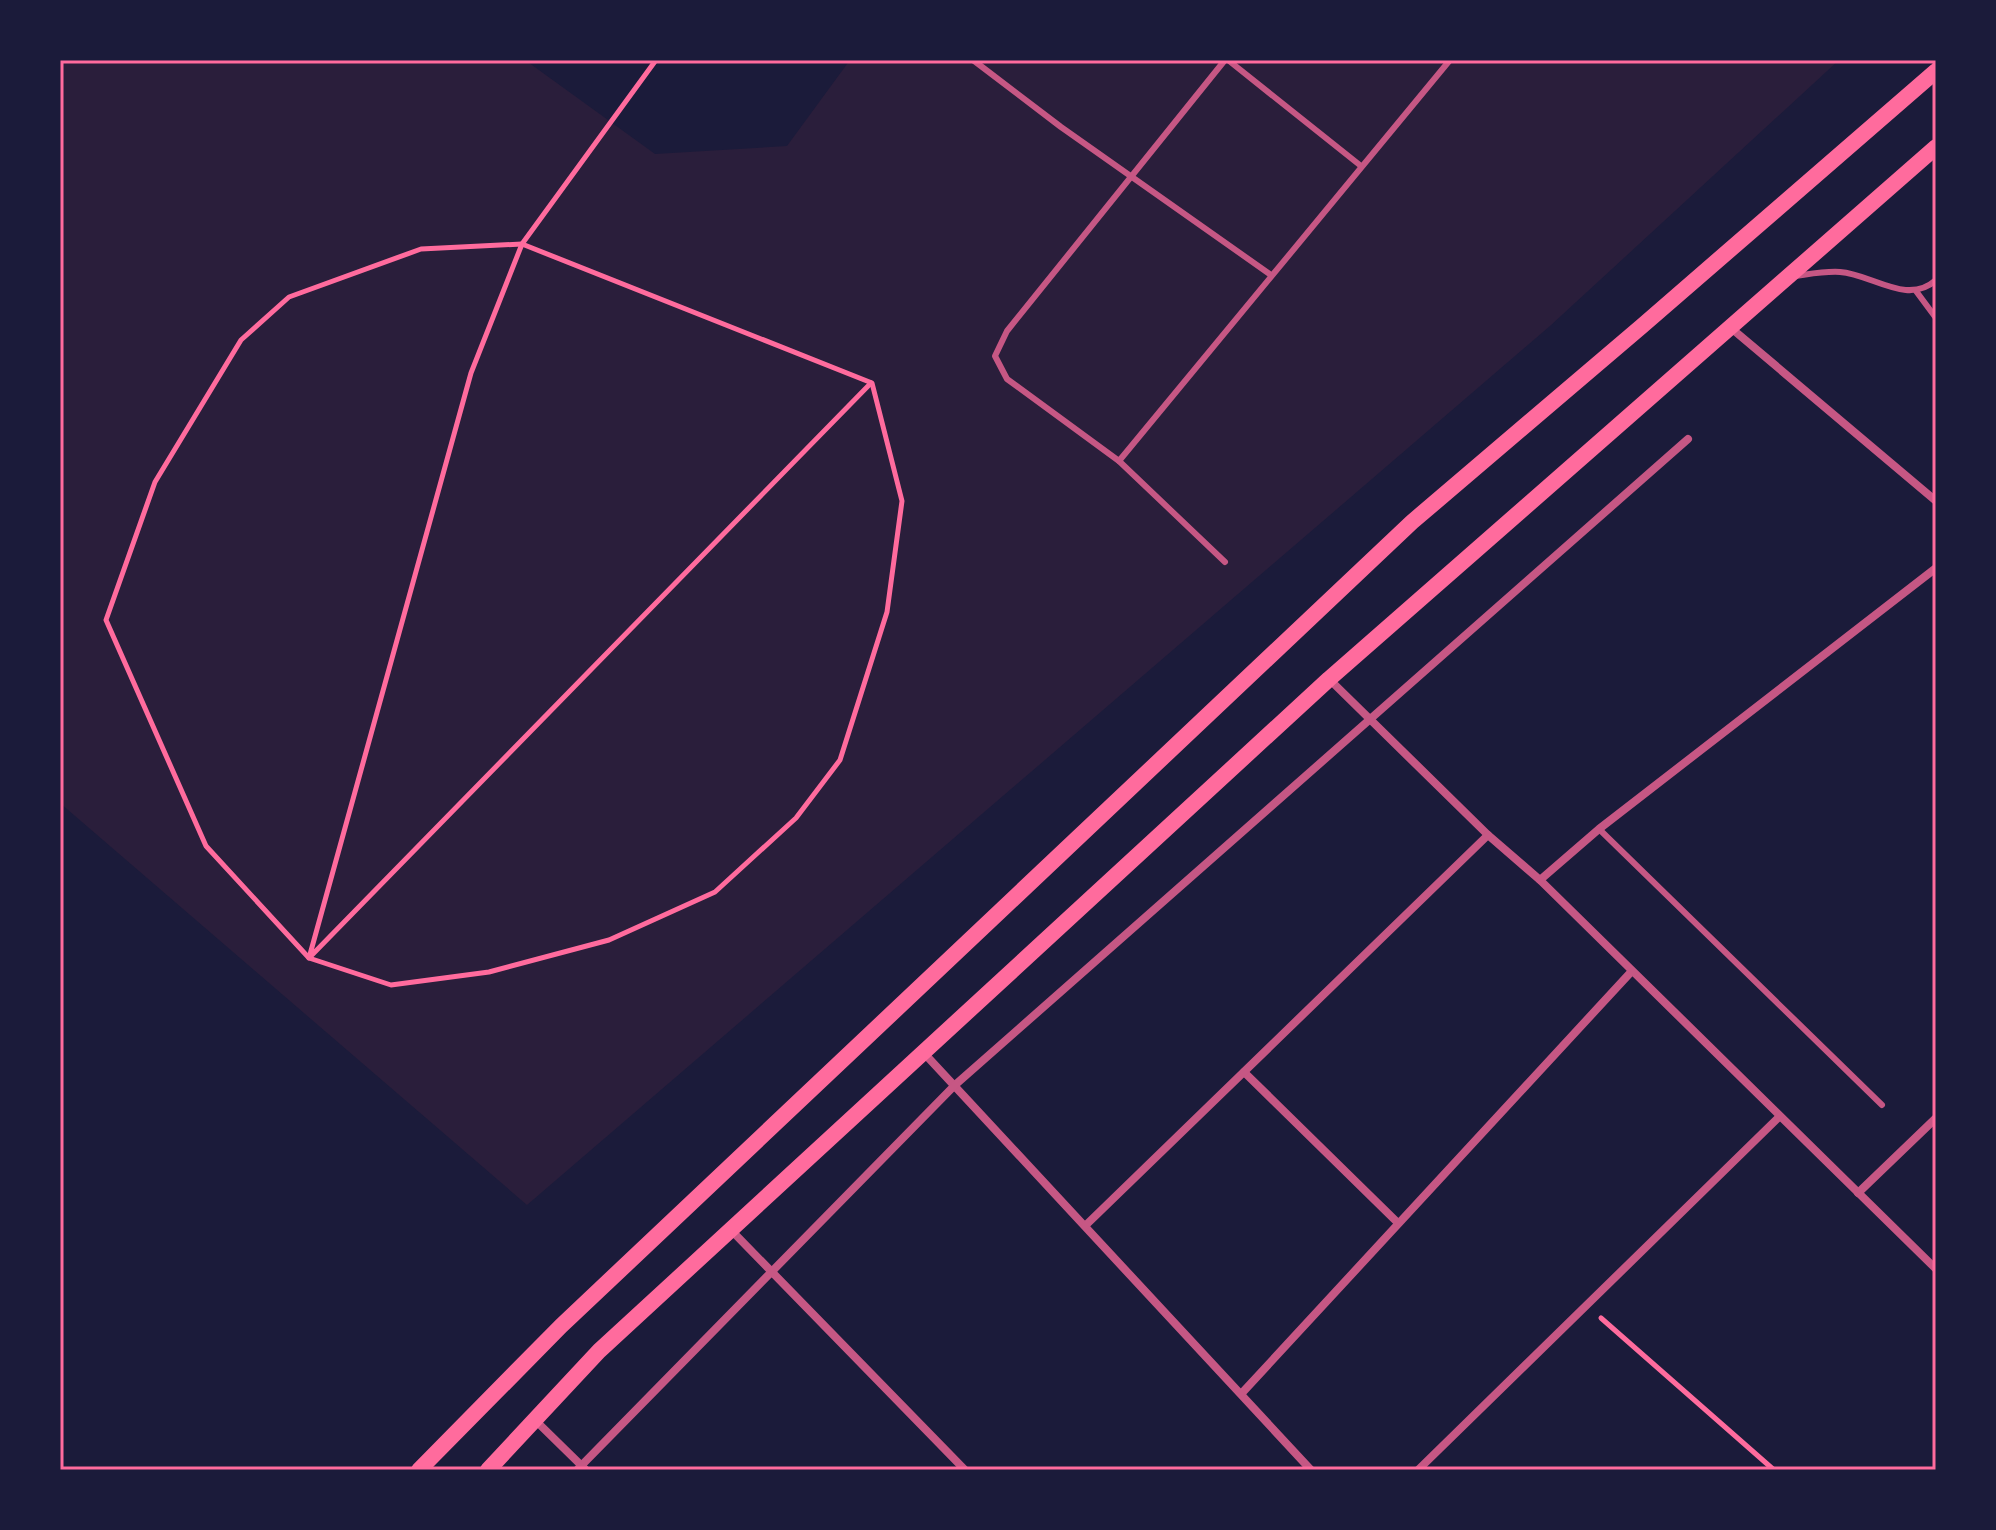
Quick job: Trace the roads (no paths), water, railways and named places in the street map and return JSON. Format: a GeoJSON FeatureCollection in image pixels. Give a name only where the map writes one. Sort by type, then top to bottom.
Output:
{"type":"FeatureCollection","features":[{"type":"Feature","properties":{"kind":"main road"},"geometry":{"type":"LineString","coordinates":[[419,1470],[572,1315],[1412,522],[1936,71]]}},
{"type":"Feature","properties":{"kind":"main road"},"geometry":{"type":"LineString","coordinates":[[488,1470],[599,1351],[1329,679],[1936,147]]}},
{"type":"Feature","properties":{"kind":"street"},"geometry":{"type":"LineString","coordinates":[[1730,328],[1936,501]]}},
{"type":"Feature","properties":{"kind":"street"},"geometry":{"type":"LineString","coordinates":[[535,1420],[581,1468],[955,1085],[1688,439]]}},
{"type":"Feature","properties":{"kind":"street"},"geometry":{"type":"LineString","coordinates":[[1540,880],[1599,829],[1936,568]]}},
{"type":"Feature","properties":{"kind":"street"},"geometry":{"type":"LineString","coordinates":[[1329,679],[1488,835],[1540,880],[1936,1269]]}},
{"type":"Feature","properties":{"kind":"street"},"geometry":{"type":"LineString","coordinates":[[1086,1225],[1488,835]]}},
{"type":"Feature","properties":{"kind":"street"},"geometry":{"type":"LineString","coordinates":[[1242,1393],[1631,972]]}},
{"type":"Feature","properties":{"kind":"street"},"geometry":{"type":"LineString","coordinates":[[923,1051],[1311,1470]]}},
{"type":"Feature","properties":{"kind":"street"},"geometry":{"type":"LineString","coordinates":[[1244,1072],[1398,1223]]}},
{"type":"Feature","properties":{"kind":"street"},"geometry":{"type":"LineString","coordinates":[[1418,1470],[1779,1117]]}},
{"type":"Feature","properties":{"kind":"street"},"geometry":{"type":"LineString","coordinates":[[1858,1193],[1936,1118]]}},
{"type":"Feature","properties":{"kind":"street"},"geometry":{"type":"LineString","coordinates":[[729,1229],[965,1470]]}},
{"type":"Feature","properties":{"kind":"lane"},"geometry":{"type":"LineString","coordinates":[[973,60],[1271,275]]}},
{"type":"Feature","properties":{"kind":"lane"},"geometry":{"type":"LineString","coordinates":[[1225,562],[1119,461],[1007,379],[995,356],[1007,331],[1226,60],[1361,166]]}},
{"type":"Feature","properties":{"kind":"lane"},"geometry":{"type":"LineString","coordinates":[[1119,461],[1450,60]]}},
{"type":"Feature","properties":{"kind":"lane"},"geometry":{"type":"LineString","coordinates":[[1788,277],[1839,272],[1916,291],[1928,288],[1936,280]]}},
{"type":"Feature","properties":{"kind":"lane"},"geometry":{"type":"LineString","coordinates":[[1916,291],[1936,318]]}},
{"type":"Feature","properties":{"kind":"lane"},"geometry":{"type":"LineString","coordinates":[[1599,829],[1882,1105]]}}]}
